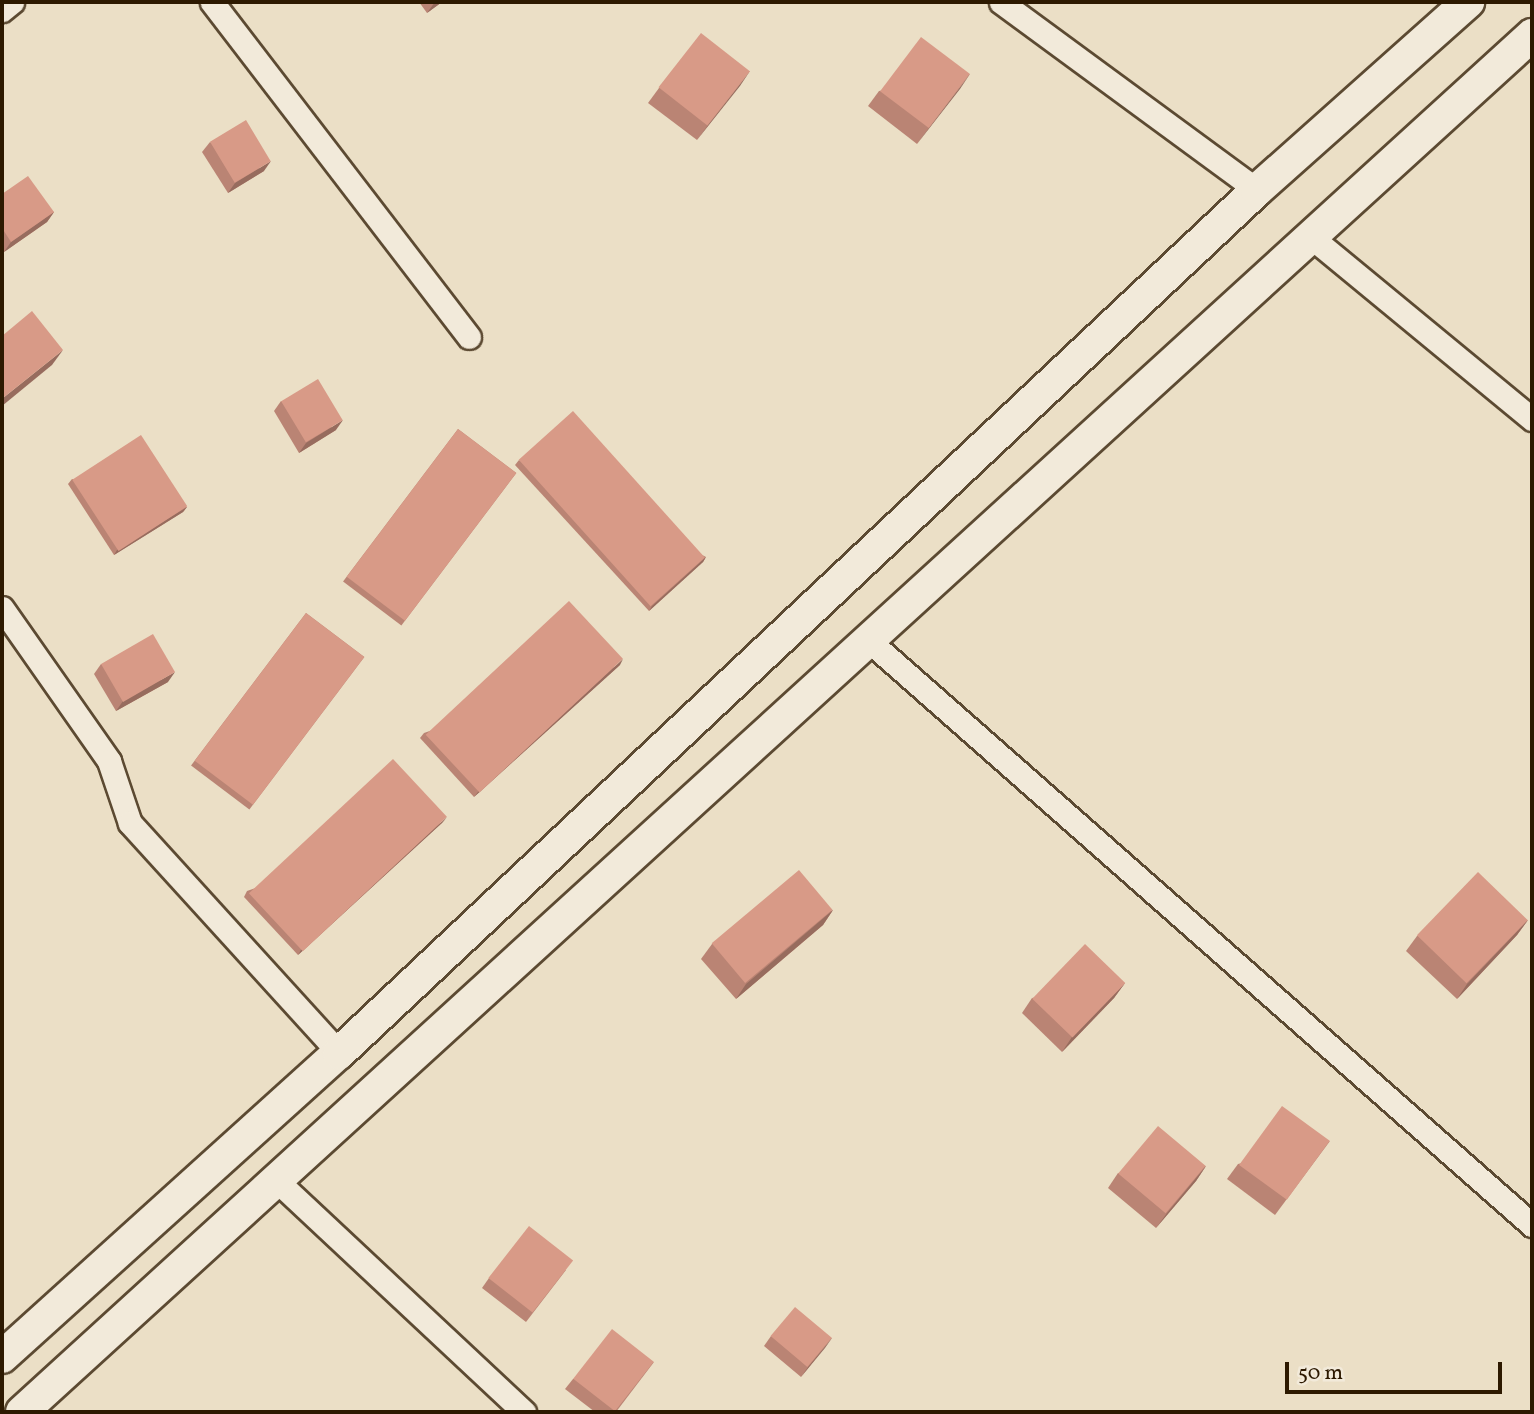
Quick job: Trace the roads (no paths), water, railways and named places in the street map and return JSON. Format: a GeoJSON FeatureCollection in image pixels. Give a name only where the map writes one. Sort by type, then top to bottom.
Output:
{"type":"FeatureCollection","features":[{"type":"Feature","properties":{"kind":"main road"},"geometry":{"type":"LineString","coordinates":[[2,1357],[339,1053],[1257,190],[1468,2]]}},
{"type":"Feature","properties":{"kind":"main road"},"geometry":{"type":"LineString","coordinates":[[22,1412],[1532,35]]}},
{"type":"Feature","properties":{"kind":"street"},"geometry":{"type":"LineString","coordinates":[[2,10],[12,2]]}},
{"type":"Feature","properties":{"kind":"street"},"geometry":{"type":"LineString","coordinates":[[212,2],[469,337]]}},
{"type":"Feature","properties":{"kind":"street"},"geometry":{"type":"LineString","coordinates":[[1001,2],[1257,190]]}},
{"type":"Feature","properties":{"kind":"street"},"geometry":{"type":"LineString","coordinates":[[1311,237],[1532,419]]}},
{"type":"Feature","properties":{"kind":"street"},"geometry":{"type":"LineString","coordinates":[[2,608],[109,761],[130,823],[339,1053]]}},
{"type":"Feature","properties":{"kind":"street"},"geometry":{"type":"LineString","coordinates":[[868,640],[1532,1225]]}},
{"type":"Feature","properties":{"kind":"street"},"geometry":{"type":"LineString","coordinates":[[276,1180],[524,1412]]}}]}
